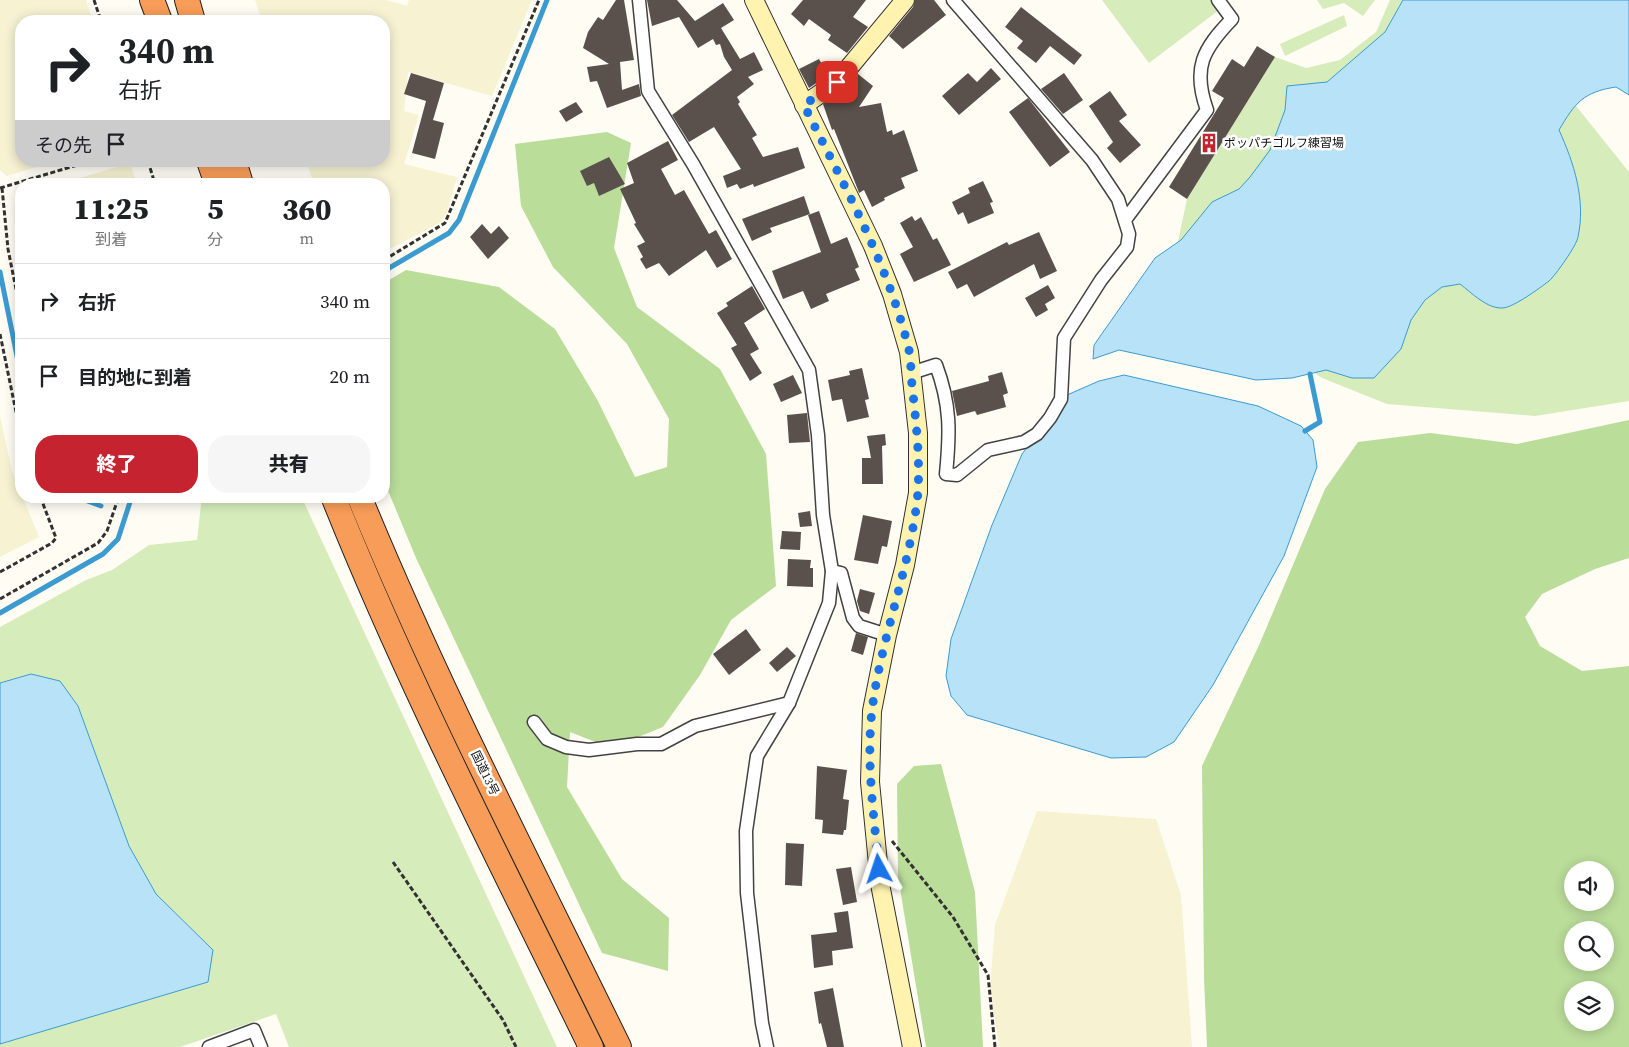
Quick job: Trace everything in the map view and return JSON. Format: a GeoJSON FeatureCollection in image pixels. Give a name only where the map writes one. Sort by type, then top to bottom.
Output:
{"type":"FeatureCollection","features":[{"type":"Feature","properties":{"kind":"highway"},"geometry":{"type":"LineString","coordinates":[[152,0],[158,15]]}},
{"type":"Feature","properties":{"kind":"highway"},"geometry":{"type":"LineString","coordinates":[[186,0],[191,15]]}},
{"type":"Feature","properties":{"kind":"highway","name":"国道13号"},"geometry":{"type":"LineString","coordinates":[[336,503],[354,549],[453,765],[591,1047]]}},
{"type":"Feature","properties":{"kind":"highway","name":"国道13号"},"geometry":{"type":"LineString","coordinates":[[362,503],[380,548],[473,747],[619,1047]]}},
{"type":"Feature","properties":{"kind":"street"},"geometry":{"type":"LineString","coordinates":[[639,0],[648,91],[694,164],[809,370],[818,435],[823,515],[832,570],[828,603],[789,703],[757,756],[746,830],[747,893],[762,1023],[767,1047]]}},
{"type":"Feature","properties":{"kind":"street"},"geometry":{"type":"LineString","coordinates":[[754,0],[873,246],[892,294],[909,352],[918,433],[918,493],[905,565],[887,635],[872,711],[870,782],[880,884],[912,1047]]}},
{"type":"Feature","properties":{"kind":"street"},"geometry":{"type":"LineString","coordinates":[[804,105],[837,82],[905,0]]}},
{"type":"Feature","properties":{"kind":"street"},"geometry":{"type":"LineString","coordinates":[[911,373],[936,365],[942,382],[949,408],[946,474],[957,475],[988,450],[1024,442],[1037,434],[1050,418],[1061,399],[1064,338],[1101,280],[1127,247],[1129,234],[1118,199],[1092,160],[953,0]]}},
{"type":"Feature","properties":{"kind":"street"},"geometry":{"type":"LineString","coordinates":[[1125,220],[1207,110],[1203,98],[1200,72],[1204,53],[1232,19],[1218,0]]}},
{"type":"Feature","properties":{"kind":"street"},"geometry":{"type":"LineString","coordinates":[[832,570],[841,573],[853,618],[859,626],[887,635]]}},
{"type":"Feature","properties":{"kind":"street"},"geometry":{"type":"LineString","coordinates":[[534,722],[547,739],[566,747],[589,750],[637,744],[662,744],[695,726],[789,703]]}},
{"type":"Feature","properties":{"kind":"street"},"geometry":{"type":"LineString","coordinates":[[209,1047],[254,1030],[261,1047]]}},
{"type":"Feature","properties":{"kind":"path"},"geometry":{"type":"LineString","coordinates":[[94,0],[99,15]]}},
{"type":"Feature","properties":{"kind":"path"},"geometry":{"type":"LineString","coordinates":[[390,256],[445,223],[539,0]]}},
{"type":"Feature","properties":{"kind":"path"},"geometry":{"type":"LineString","coordinates":[[34,178],[71,167]]}},
{"type":"Feature","properties":{"kind":"path"},"geometry":{"type":"LineString","coordinates":[[15,184],[1,188],[8,249],[15,284]]}},
{"type":"Feature","properties":{"kind":"path"},"geometry":{"type":"LineString","coordinates":[[0,334],[15,407]]}},
{"type":"Feature","properties":{"kind":"path"},"geometry":{"type":"LineString","coordinates":[[0,572],[52,543],[56,538],[43,503]]}},
{"type":"Feature","properties":{"kind":"path"},"geometry":{"type":"LineString","coordinates":[[0,600],[98,543],[107,531],[117,503]]}},
{"type":"Feature","properties":{"kind":"path"},"geometry":{"type":"LineString","coordinates":[[875,822],[900,850],[953,917],[988,975],[995,1047]]}},
{"type":"Feature","properties":{"kind":"path"},"geometry":{"type":"LineString","coordinates":[[393,862],[503,1020],[516,1047]]}},
{"type":"Feature","properties":{"kind":"shaded area"},"geometry":{"type":"Polygon","coordinates":[[[0,0],[86,0],[91,15],[15,15],[15,167],[36,167],[7,176],[0,170],[0,0]]]}},
{"type":"Feature","properties":{"kind":"shaded area"},"geometry":{"type":"Polygon","coordinates":[[[255,0],[386,0],[407,6],[409,0],[532,0],[492,96],[408,72],[404,111],[419,115],[404,164],[457,177],[447,212],[441,222],[390,249],[390,178],[312,178],[308,167],[390,167],[390,15],[260,15],[255,0]]]}},
{"type":"Feature","properties":{"kind":"shaded area"},"geometry":{"type":"Polygon","coordinates":[[[116,167],[131,167],[135,178],[79,178],[116,167]]]}},
{"type":"Feature","properties":{"kind":"shaded area"},"geometry":{"type":"Polygon","coordinates":[[[0,416],[15,478],[15,503],[25,503],[39,537],[0,557],[0,416]]]}},
{"type":"Feature","properties":{"kind":"shaded area"},"geometry":{"type":"Polygon","coordinates":[[[1037,811],[1156,819],[1181,895],[1192,1047],[999,1047],[990,987],[995,925],[1037,811]]]}},
{"type":"Feature","properties":{"kind":"green space"},"geometry":{"type":"Polygon","coordinates":[[[1102,0],[1218,0],[1223,7],[1149,63],[1102,0]]]}},
{"type":"Feature","properties":{"kind":"green space"},"geometry":{"type":"Polygon","coordinates":[[[1317,0],[1375,0],[1363,16],[1344,3],[1323,9],[1317,0]]]}},
{"type":"Feature","properties":{"kind":"green space"},"geometry":{"type":"Polygon","coordinates":[[[1390,0],[1458,0],[1544,66],[1629,172],[1629,401],[1535,416],[1387,404],[1322,378],[1171,274],[1187,199],[1275,57],[1306,68],[1340,60],[1376,32],[1390,0]]]}},
{"type":"Feature","properties":{"kind":"green space"},"geometry":{"type":"Polygon","coordinates":[[[1344,15],[1347,26],[1285,56],[1280,44],[1344,15]]]}},
{"type":"Feature","properties":{"kind":"green space"},"geometry":{"type":"Polygon","coordinates":[[[607,132],[631,143],[614,248],[637,307],[720,369],[766,454],[776,586],[731,620],[700,675],[663,727],[611,748],[570,732],[567,787],[622,879],[669,918],[668,971],[602,953],[416,558],[390,495],[390,279],[406,270],[499,287],[555,329],[598,401],[635,477],[667,467],[669,419],[627,344],[553,267],[521,206],[515,144],[607,132]]]}},
{"type":"Feature","properties":{"kind":"green space"},"geometry":{"type":"Polygon","coordinates":[[[1629,420],[1629,558],[1595,569],[1542,594],[1525,617],[1540,646],[1582,671],[1629,666],[1629,1047],[1207,1047],[1204,978],[1202,766],[1260,643],[1325,489],[1358,442],[1430,433],[1517,444],[1629,420]]]}},
{"type":"Feature","properties":{"kind":"green space"},"geometry":{"type":"Polygon","coordinates":[[[201,503],[304,503],[557,1047],[289,1047],[276,1014],[180,1047],[0,1047],[0,1044],[207,982],[213,950],[156,894],[129,846],[78,706],[60,681],[31,674],[0,683],[0,627],[86,580],[112,570],[149,545],[197,540],[201,503]]]}},
{"type":"Feature","properties":{"kind":"green space"},"geometry":{"type":"Polygon","coordinates":[[[941,764],[975,892],[983,1047],[926,1047],[898,876],[897,784],[914,766],[941,764]]]}},
{"type":"Feature","properties":{"kind":"water"},"geometry":{"type":"Polygon","coordinates":[[[1403,0],[1629,0],[1629,95],[1616,87],[1595,92],[1575,106],[1559,130],[1574,169],[1581,209],[1577,241],[1552,278],[1527,297],[1503,308],[1491,306],[1460,284],[1442,287],[1425,300],[1411,320],[1401,349],[1374,378],[1352,378],[1326,370],[1292,378],[1256,380],[1119,350],[1093,359],[1094,345],[1155,258],[1181,240],[1212,202],[1239,189],[1270,150],[1285,110],[1287,86],[1327,82],[1385,32],[1403,0]]]}},
{"type":"Feature","properties":{"kind":"water"},"geometry":{"type":"Polygon","coordinates":[[[1124,375],[1258,406],[1301,426],[1313,440],[1317,467],[1284,556],[1213,685],[1174,742],[1146,757],[1111,758],[967,715],[951,696],[946,676],[951,639],[992,525],[1022,454],[1067,395],[1099,381],[1124,375]]]}},
{"type":"Feature","properties":{"kind":"water"},"geometry":{"type":"Polygon","coordinates":[[[31,674],[60,681],[78,706],[129,846],[156,894],[213,950],[208,982],[0,1044],[0,683],[31,674]]]}},
{"type":"Feature","properties":{"kind":"building"},"geometry":{"type":"Polygon","coordinates":[[[616,0],[624,0],[634,60],[620,62],[622,90],[639,84],[641,96],[607,108],[597,81],[590,82],[587,67],[609,64],[583,48],[588,32],[598,17],[603,20],[616,0]]]}},
{"type":"Feature","properties":{"kind":"building"},"geometry":{"type":"Polygon","coordinates":[[[647,0],[677,0],[695,21],[723,3],[734,20],[721,28],[740,59],[754,52],[763,70],[748,77],[754,84],[737,97],[740,102],[738,104],[757,135],[752,138],[763,157],[798,147],[805,168],[754,187],[753,184],[740,189],[737,184],[727,188],[723,176],[741,169],[714,127],[689,142],[672,115],[732,70],[724,57],[720,44],[716,45],[713,39],[698,48],[679,17],[652,26],[647,0]]]}},
{"type":"Feature","properties":{"kind":"building"},"geometry":{"type":"Polygon","coordinates":[[[803,0],[866,0],[853,17],[868,27],[847,53],[828,40],[831,35],[809,19],[804,26],[791,14],[803,0]]]}},
{"type":"Feature","properties":{"kind":"building"},"geometry":{"type":"Polygon","coordinates":[[[915,0],[934,0],[946,15],[903,49],[889,36],[913,7],[915,0]]]}},
{"type":"Feature","properties":{"kind":"building"},"geometry":{"type":"Polygon","coordinates":[[[1021,7],[1082,55],[1074,65],[1050,46],[1036,63],[1017,48],[1023,41],[1005,27],[1021,7]]]}},
{"type":"Feature","properties":{"kind":"building","name":"ポッパチゴルフ練習場"},"geometry":{"type":"Polygon","coordinates":[[[1257,46],[1275,57],[1187,199],[1169,187],[1224,98],[1212,91],[1232,59],[1244,67],[1257,46]]]}},
{"type":"Feature","properties":{"kind":"building"},"geometry":{"type":"Polygon","coordinates":[[[819,59],[828,75],[809,88],[799,69],[819,59]]]}},
{"type":"Feature","properties":{"kind":"building"},"geometry":{"type":"Polygon","coordinates":[[[991,68],[1001,79],[959,115],[942,96],[968,73],[977,82],[991,68]]]}},
{"type":"Feature","properties":{"kind":"building"},"geometry":{"type":"Polygon","coordinates":[[[411,73],[444,83],[433,120],[444,123],[435,159],[412,153],[426,101],[404,94],[411,73]]]}},
{"type":"Feature","properties":{"kind":"building"},"geometry":{"type":"Polygon","coordinates":[[[1064,73],[1083,100],[1063,114],[1041,89],[1064,73]]]}},
{"type":"Feature","properties":{"kind":"building"},"geometry":{"type":"Polygon","coordinates":[[[858,74],[873,86],[859,107],[881,103],[887,132],[892,130],[893,135],[904,130],[918,171],[901,178],[905,188],[884,198],[885,200],[872,207],[864,190],[859,193],[823,104],[838,94],[840,97],[858,74]]]}},
{"type":"Feature","properties":{"kind":"building"},"geometry":{"type":"Polygon","coordinates":[[[1110,91],[1127,115],[1119,121],[1141,145],[1120,163],[1107,148],[1113,142],[1089,106],[1110,91]]]}},
{"type":"Feature","properties":{"kind":"building"},"geometry":{"type":"Polygon","coordinates":[[[1028,98],[1070,152],[1050,167],[1009,112],[1028,98]]]}},
{"type":"Feature","properties":{"kind":"building"},"geometry":{"type":"Polygon","coordinates":[[[576,102],[583,112],[566,122],[559,111],[576,102]]]}},
{"type":"Feature","properties":{"kind":"building"},"geometry":{"type":"Polygon","coordinates":[[[668,141],[678,160],[661,169],[675,195],[684,190],[709,234],[716,230],[732,259],[717,268],[706,250],[669,276],[659,263],[646,269],[640,259],[643,257],[637,246],[645,242],[634,224],[636,223],[620,189],[634,183],[627,163],[668,141]]]}},
{"type":"Feature","properties":{"kind":"building"},"geometry":{"type":"Polygon","coordinates":[[[609,157],[625,184],[599,196],[594,183],[587,186],[580,171],[609,157]]]}},
{"type":"Feature","properties":{"kind":"building"},"geometry":{"type":"Polygon","coordinates":[[[983,181],[993,202],[990,203],[994,213],[968,224],[963,212],[958,215],[952,202],[970,193],[968,188],[983,181]]]}},
{"type":"Feature","properties":{"kind":"building"},"geometry":{"type":"Polygon","coordinates":[[[804,196],[810,214],[770,228],[772,232],[752,241],[742,219],[804,196]]]}},
{"type":"Feature","properties":{"kind":"building"},"geometry":{"type":"Polygon","coordinates":[[[819,211],[831,244],[847,237],[859,267],[855,269],[860,280],[826,294],[829,301],[811,309],[803,291],[783,299],[772,271],[821,252],[808,215],[819,211]]]}},
{"type":"Feature","properties":{"kind":"building"},"geometry":{"type":"Polygon","coordinates":[[[912,216],[915,221],[921,217],[933,240],[937,238],[951,265],[914,282],[900,254],[913,247],[900,223],[912,216]]]}},
{"type":"Feature","properties":{"kind":"building"},"geometry":{"type":"Polygon","coordinates":[[[482,224],[491,234],[499,226],[509,238],[488,259],[470,237],[482,224]]]}},
{"type":"Feature","properties":{"kind":"building"},"geometry":{"type":"Polygon","coordinates":[[[1039,232],[1057,271],[1040,279],[1034,264],[974,297],[967,284],[957,289],[948,272],[1007,242],[1009,245],[1039,232]]]}},
{"type":"Feature","properties":{"kind":"building"},"geometry":{"type":"Polygon","coordinates":[[[1048,285],[1055,298],[1045,304],[1048,310],[1036,317],[1025,298],[1048,285]]]}},
{"type":"Feature","properties":{"kind":"building"},"geometry":{"type":"Polygon","coordinates":[[[752,286],[765,309],[744,323],[759,349],[750,354],[762,373],[750,381],[731,348],[737,345],[717,313],[728,306],[726,303],[752,286]]]}},
{"type":"Feature","properties":{"kind":"building"},"geometry":{"type":"Polygon","coordinates":[[[862,368],[869,399],[865,400],[869,417],[847,422],[842,399],[832,401],[828,380],[850,375],[849,371],[862,368]]]}},
{"type":"Feature","properties":{"kind":"building"},"geometry":{"type":"Polygon","coordinates":[[[1002,372],[1008,393],[1003,395],[1006,407],[977,415],[975,411],[957,416],[952,391],[989,381],[988,376],[1002,372]]]}},
{"type":"Feature","properties":{"kind":"building"},"geometry":{"type":"Polygon","coordinates":[[[793,375],[802,393],[781,402],[773,384],[793,375]]]}},
{"type":"Feature","properties":{"kind":"building"},"geometry":{"type":"Polygon","coordinates":[[[807,413],[810,442],[789,443],[787,415],[807,413]]]}},
{"type":"Feature","properties":{"kind":"building"},"geometry":{"type":"Polygon","coordinates":[[[885,434],[886,445],[882,446],[883,484],[862,484],[862,458],[871,458],[867,436],[885,434]]]}},
{"type":"Feature","properties":{"kind":"building"},"geometry":{"type":"Polygon","coordinates":[[[810,511],[812,526],[800,527],[798,513],[810,511]]]}},
{"type":"Feature","properties":{"kind":"building"},"geometry":{"type":"Polygon","coordinates":[[[863,515],[892,521],[887,547],[882,546],[878,564],[854,560],[863,515]]]}},
{"type":"Feature","properties":{"kind":"building"},"geometry":{"type":"Polygon","coordinates":[[[782,531],[801,532],[800,550],[780,549],[782,531]]]}},
{"type":"Feature","properties":{"kind":"building"},"geometry":{"type":"Polygon","coordinates":[[[788,559],[811,560],[810,568],[813,568],[813,587],[787,586],[788,559]]]}},
{"type":"Feature","properties":{"kind":"building"},"geometry":{"type":"Polygon","coordinates":[[[860,589],[875,593],[869,614],[860,611],[857,601],[860,589]]]}},
{"type":"Feature","properties":{"kind":"building"},"geometry":{"type":"Polygon","coordinates":[[[746,629],[761,650],[729,675],[713,654],[746,629]]]}},
{"type":"Feature","properties":{"kind":"building"},"geometry":{"type":"Polygon","coordinates":[[[856,633],[868,637],[863,655],[851,651],[856,633]]]}},
{"type":"Feature","properties":{"kind":"building"},"geometry":{"type":"Polygon","coordinates":[[[787,647],[796,656],[777,672],[769,663],[787,647]]]}},
{"type":"Feature","properties":{"kind":"building"},"geometry":{"type":"Polygon","coordinates":[[[817,766],[847,770],[843,799],[849,800],[846,830],[844,830],[843,835],[822,833],[823,820],[815,819],[817,766]]]}},
{"type":"Feature","properties":{"kind":"building"},"geometry":{"type":"Polygon","coordinates":[[[786,843],[804,844],[802,886],[785,885],[786,843]]]}},
{"type":"Feature","properties":{"kind":"building"},"geometry":{"type":"Polygon","coordinates":[[[851,867],[857,902],[843,905],[836,869],[851,867]]]}},
{"type":"Feature","properties":{"kind":"building"},"geometry":{"type":"Polygon","coordinates":[[[848,911],[853,948],[832,951],[833,965],[814,968],[811,935],[837,932],[834,913],[848,911]]]}},
{"type":"Feature","properties":{"kind":"building"},"geometry":{"type":"Polygon","coordinates":[[[833,988],[844,1047],[827,1047],[821,1023],[819,1024],[814,992],[833,988]]]}},
{"type":"Feature","properties":{"kind":"waterway"},"geometry":{"type":"LineString","coordinates":[[390,267],[449,233],[459,220],[547,0]]}},
{"type":"Feature","properties":{"kind":"waterway"},"geometry":{"type":"LineString","coordinates":[[0,272],[15,346]]}},
{"type":"Feature","properties":{"kind":"waterway"},"geometry":{"type":"LineString","coordinates":[[1305,431],[1320,422],[1310,374]]}},
{"type":"Feature","properties":{"kind":"waterway"},"geometry":{"type":"LineString","coordinates":[[93,503],[101,506]]}},
{"type":"Feature","properties":{"kind":"waterway"},"geometry":{"type":"LineString","coordinates":[[0,613],[103,554],[118,539],[130,503]]}},
{"type":"Feature","properties":{"kind":"place","name":"ポッパチゴルフ練習場"},"geometry":{"type":"Point","coordinates":[1209,143]}},
{"type":"Feature","properties":{"kind":"route"},"geometry":{"type":"LineString","coordinates":[[837,82],[804,105],[873,246],[892,294],[909,352],[918,433],[918,493],[905,565],[887,635],[872,711],[870,782],[879,869]]}}]}
